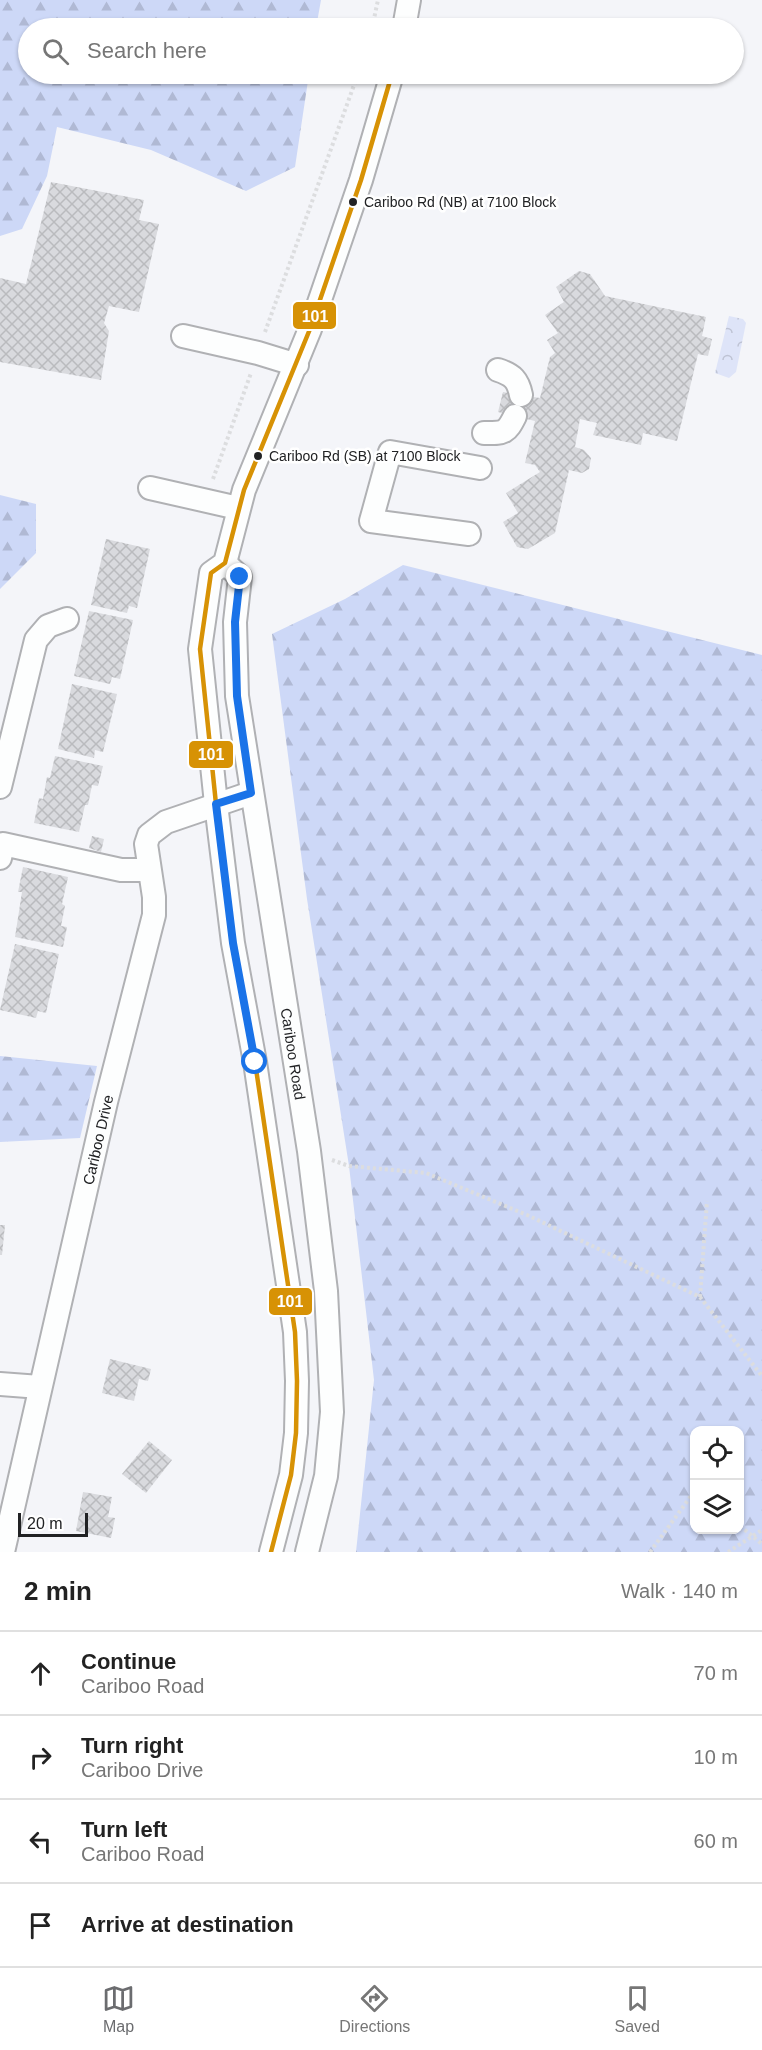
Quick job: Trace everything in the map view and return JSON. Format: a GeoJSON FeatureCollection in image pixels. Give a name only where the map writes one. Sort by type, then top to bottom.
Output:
{"type":"FeatureCollection","features":[{"type":"Feature","properties":{"kind":"street"},"geometry":{"type":"LineString","coordinates":[[406,18],[409,0]]}},
{"type":"Feature","properties":{"kind":"street"},"geometry":{"type":"LineString","coordinates":[[271,1552],[291,1475],[296,1433],[295,1332],[255,1062],[233,943],[200,649],[210,573],[225,563],[244,490],[297,365],[361,180],[389,84]]}},
{"type":"Feature","properties":{"kind":"street"},"geometry":{"type":"LineString","coordinates":[[183,336],[258,353],[297,365]]}},
{"type":"Feature","properties":{"kind":"street"},"geometry":{"type":"LineString","coordinates":[[484,433],[503,433],[508,430],[518,406],[519,384],[512,375],[498,370]]}},
{"type":"Feature","properties":{"kind":"street"},"geometry":{"type":"LineString","coordinates":[[469,534],[371,521],[390,452],[480,468]]}},
{"type":"Feature","properties":{"kind":"street"},"geometry":{"type":"LineString","coordinates":[[150,488],[238,508]]}},
{"type":"Feature","properties":{"kind":"street","name":"Cariboo Road"},"geometry":{"type":"LineString","coordinates":[[225,563],[240,577],[235,622],[237,696],[309,1150],[326,1291],[332,1371],[332,1412],[326,1476],[307,1552]]}},
{"type":"Feature","properties":{"kind":"street"},"geometry":{"type":"LineString","coordinates":[[0,786],[36,640],[48,626],[67,619]]}},
{"type":"Feature","properties":{"kind":"street","name":"Cariboo Drive"},"geometry":{"type":"LineString","coordinates":[[3,1552],[106,1102],[154,915],[154,897],[146,844],[149,835],[166,822],[251,793]]}},
{"type":"Feature","properties":{"kind":"street"},"geometry":{"type":"LineString","coordinates":[[1,847],[121,870],[149,870]]}},
{"type":"Feature","properties":{"kind":"street"},"geometry":{"type":"LineString","coordinates":[[0,1384],[40,1387]]}},
{"type":"Feature","properties":{"kind":"path"},"geometry":{"type":"LineString","coordinates":[[374,18],[378,0]]}},
{"type":"Feature","properties":{"kind":"path"},"geometry":{"type":"LineString","coordinates":[[206,500],[354,84]]}},
{"type":"Feature","properties":{"kind":"path"},"geometry":{"type":"LineString","coordinates":[[309,1150],[349,1166],[426,1173],[527,1215],[700,1297],[762,1376]]}},
{"type":"Feature","properties":{"kind":"path"},"geometry":{"type":"LineString","coordinates":[[700,1297],[707,1202]]}},
{"type":"Feature","properties":{"kind":"path"},"geometry":{"type":"LineString","coordinates":[[650,1552],[690,1497]]}},
{"type":"Feature","properties":{"kind":"path"},"geometry":{"type":"LineString","coordinates":[[744,1530],[762,1544]]}},
{"type":"Feature","properties":{"kind":"path"},"geometry":{"type":"LineString","coordinates":[[728,1552],[762,1530]]}},
{"type":"Feature","properties":{"kind":"green space"},"geometry":{"type":"Polygon","coordinates":[[[0,0],[321,0],[318,18],[18,18],[18,84],[307,84],[295,167],[246,191],[151,150],[57,127],[47,176],[22,229],[0,236],[0,0]]]}},
{"type":"Feature","properties":{"kind":"green space"},"geometry":{"type":"Polygon","coordinates":[[[729,316],[743,319],[746,323],[736,372],[729,378],[715,373],[729,316]]]}},
{"type":"Feature","properties":{"kind":"green space"},"geometry":{"type":"Polygon","coordinates":[[[0,495],[36,504],[36,553],[0,589],[0,495]]]}},
{"type":"Feature","properties":{"kind":"green space"},"geometry":{"type":"Polygon","coordinates":[[[403,565],[762,655],[762,1552],[356,1552],[374,1380],[349,1166],[307,899],[272,634],[345,599],[403,565]]]}},
{"type":"Feature","properties":{"kind":"green space"},"geometry":{"type":"Polygon","coordinates":[[[0,1056],[97,1066],[80,1138],[0,1142],[0,1056]]]}},
{"type":"Feature","properties":{"kind":"building"},"geometry":{"type":"Polygon","coordinates":[[[51,182],[144,200],[139,220],[159,224],[139,312],[109,306],[104,323],[109,331],[101,380],[0,362],[0,278],[26,284],[51,182]]]}},
{"type":"Feature","properties":{"kind":"building"},"geometry":{"type":"Polygon","coordinates":[[[579,271],[590,274],[605,296],[706,317],[702,336],[712,339],[708,356],[698,354],[677,441],[643,433],[641,445],[593,435],[597,423],[580,419],[575,447],[584,450],[591,458],[589,469],[582,473],[569,470],[555,533],[528,549],[517,547],[503,522],[518,513],[506,493],[540,472],[535,465],[525,463],[535,421],[498,412],[503,392],[540,398],[550,357],[555,353],[547,340],[558,333],[545,315],[564,302],[556,287],[579,271]]]}},
{"type":"Feature","properties":{"kind":"building"},"geometry":{"type":"Polygon","coordinates":[[[106,539],[150,549],[137,608],[129,606],[127,613],[91,605],[106,539]]]}},
{"type":"Feature","properties":{"kind":"building"},"geometry":{"type":"Polygon","coordinates":[[[89,611],[133,620],[120,679],[112,677],[110,684],[74,676],[89,611]]]}},
{"type":"Feature","properties":{"kind":"building"},"geometry":{"type":"Polygon","coordinates":[[[72,684],[117,694],[103,752],[95,750],[94,758],[58,749],[72,684]]]}},
{"type":"Feature","properties":{"kind":"building"},"geometry":{"type":"Polygon","coordinates":[[[55,756],[103,766],[98,786],[92,785],[79,832],[34,823],[39,798],[43,799],[47,777],[50,778],[55,756]]]}},
{"type":"Feature","properties":{"kind":"building"},"geometry":{"type":"Polygon","coordinates":[[[92,836],[104,839],[101,852],[89,848],[92,836]]]}},
{"type":"Feature","properties":{"kind":"building"},"geometry":{"type":"Polygon","coordinates":[[[23,867],[68,877],[62,904],[65,906],[61,926],[67,927],[63,947],[15,937],[22,892],[18,892],[23,867]]]}},
{"type":"Feature","properties":{"kind":"building"},"geometry":{"type":"Polygon","coordinates":[[[15,944],[59,954],[46,1013],[38,1011],[36,1018],[0,1010],[15,944]]]}},
{"type":"Feature","properties":{"kind":"building"},"geometry":{"type":"Polygon","coordinates":[[[0,1225],[5,1225],[2,1255],[0,1255],[0,1225]]]}},
{"type":"Feature","properties":{"kind":"building"},"geometry":{"type":"Polygon","coordinates":[[[110,1359],[151,1369],[148,1381],[139,1379],[134,1401],[102,1393],[110,1359]]]}},
{"type":"Feature","properties":{"kind":"building"},"geometry":{"type":"Polygon","coordinates":[[[149,1441],[172,1460],[146,1493],[122,1474],[149,1441]]]}},
{"type":"Feature","properties":{"kind":"building"},"geometry":{"type":"Polygon","coordinates":[[[83,1492],[112,1497],[108,1517],[115,1518],[111,1538],[76,1531],[83,1492]]]}},
{"type":"Feature","properties":{"kind":"transit line","name":"101"},"geometry":{"type":"LineString","coordinates":[[271,1552],[291,1475],[296,1433],[295,1332],[255,1062],[233,943],[200,649],[211,573],[225,563],[244,490],[310,329],[361,180],[389,84]]}},
{"type":"Feature","properties":{"kind":"place","name":"Cariboo Rd (NB) at 7100 Block"},"geometry":{"type":"Point","coordinates":[353,202]}},
{"type":"Feature","properties":{"kind":"place","name":"Cariboo Rd (SB) at 7100 Block"},"geometry":{"type":"Point","coordinates":[258,456]}},
{"type":"Feature","properties":{"kind":"route"},"geometry":{"type":"LineString","coordinates":[[240,577],[235,622],[237,696],[251,793],[216,804],[233,943],[255,1062]]}}]}
